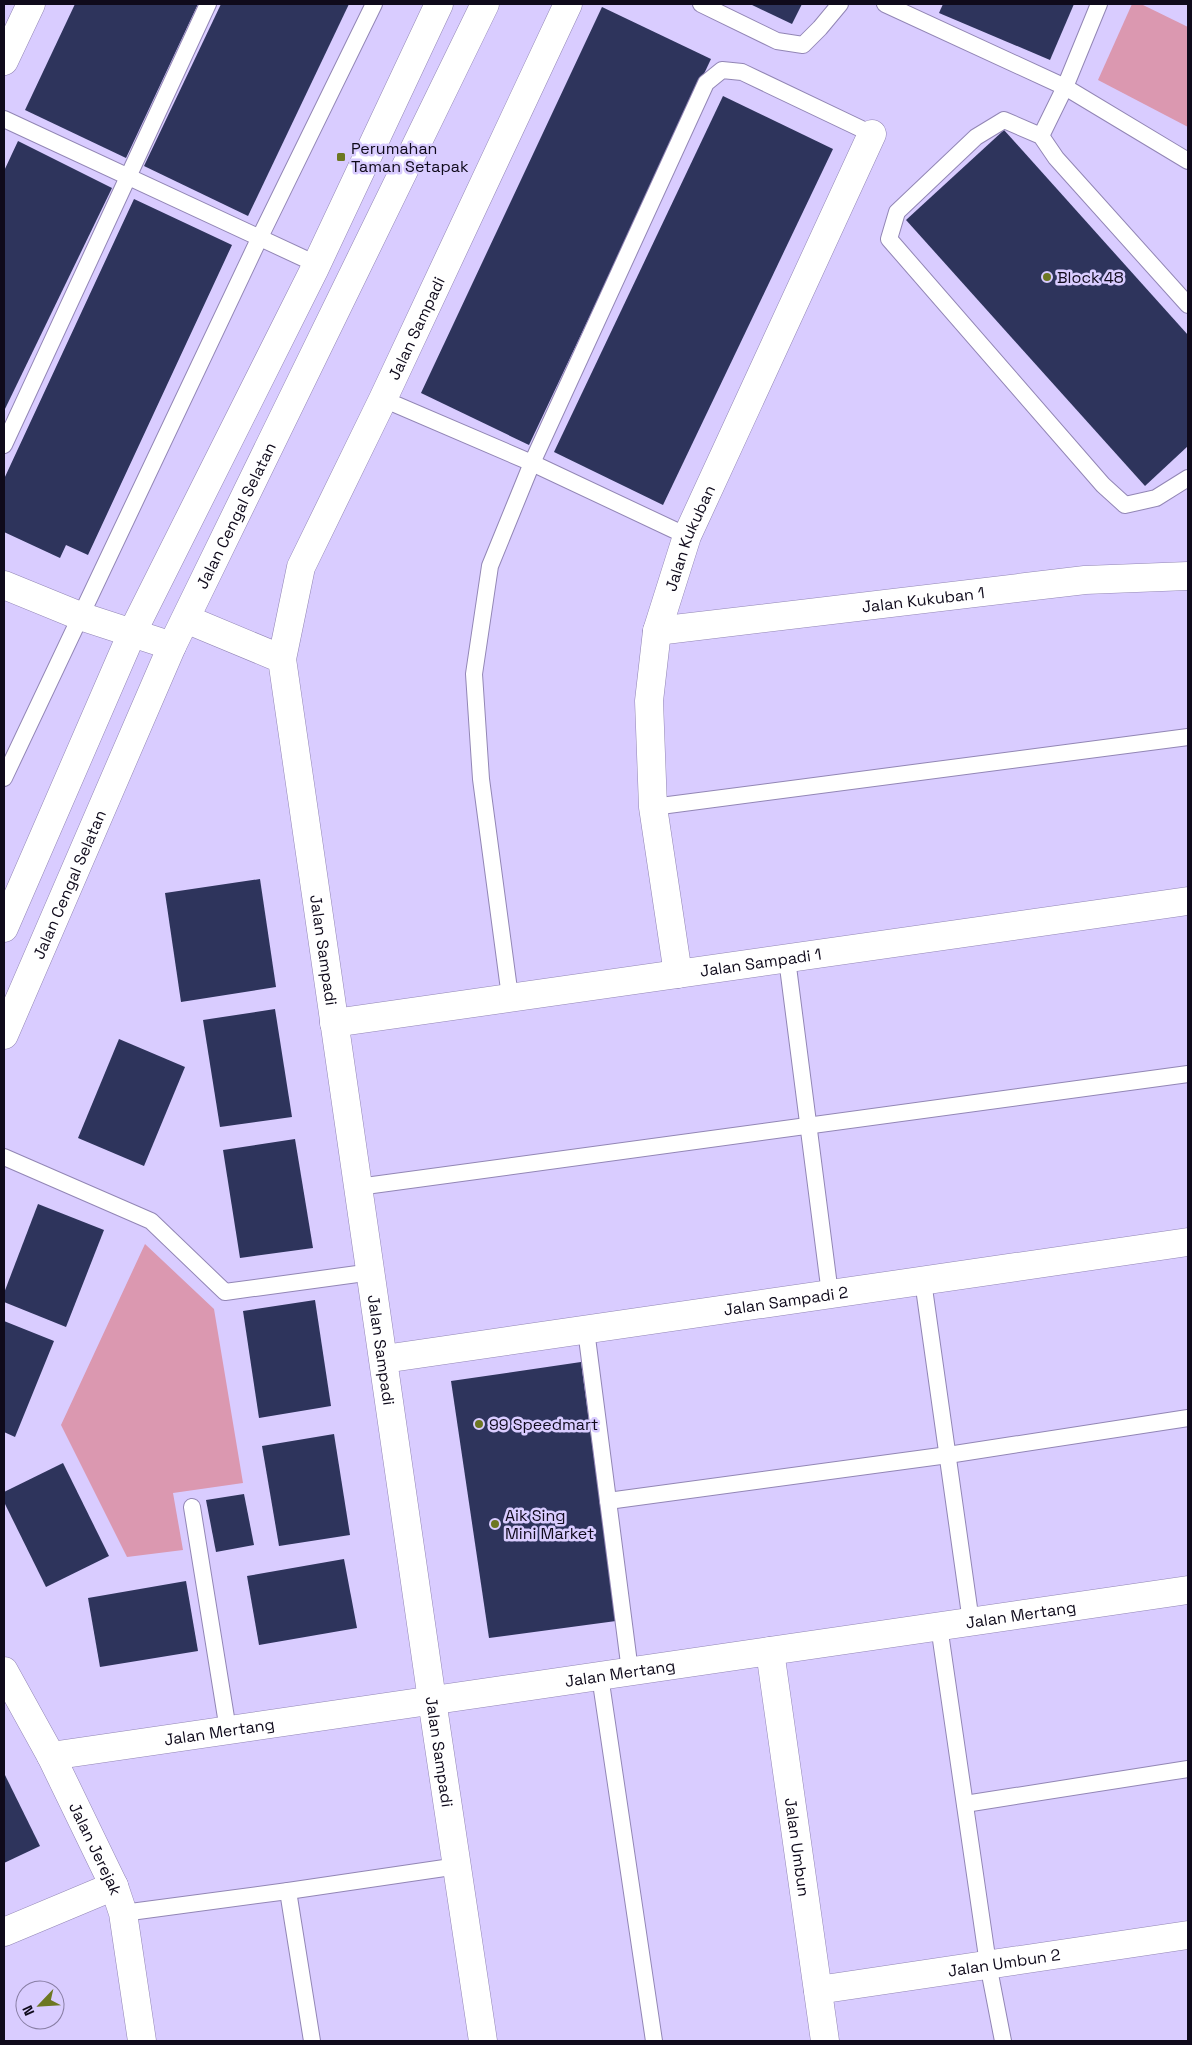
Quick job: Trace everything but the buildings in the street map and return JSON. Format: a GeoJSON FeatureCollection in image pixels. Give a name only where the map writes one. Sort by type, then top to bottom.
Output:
{"type":"FeatureCollection","features":[{"type":"Feature","properties":{"kind":"street"},"geometry":{"type":"LineString","coordinates":[[4,61],[32,4]]}},
{"type":"Feature","properties":{"kind":"street"},"geometry":{"type":"LineString","coordinates":[[4,926],[132,633],[316,264],[439,4]]}},
{"type":"Feature","properties":{"kind":"street","name":"Jalan Cengal Selatan"},"geometry":{"type":"LineString","coordinates":[[4,1035],[172,646],[485,4]]}},
{"type":"Feature","properties":{"kind":"street","name":"Jalan Sampadi"},"geometry":{"type":"LineString","coordinates":[[483,2041],[282,659],[301,567],[383,399],[568,4]]}},
{"type":"Feature","properties":{"kind":"street","name":"Jalan Kukuban"},"geometry":{"type":"LineString","coordinates":[[678,974],[653,807],[649,701],[657,631],[687,536],[872,134]]}},
{"type":"Feature","properties":{"kind":"street","name":"Jalan Kukuban 1"},"geometry":{"type":"LineString","coordinates":[[657,631],[1085,580],[1188,576]]}},
{"type":"Feature","properties":{"kind":"street"},"geometry":{"type":"LineString","coordinates":[[4,585],[80,616],[172,646]]}},
{"type":"Feature","properties":{"kind":"street"},"geometry":{"type":"LineString","coordinates":[[186,619],[282,659]]}},
{"type":"Feature","properties":{"kind":"street","name":"Jalan Sampadi 1"},"geometry":{"type":"LineString","coordinates":[[334,1023],[1188,900]]}},
{"type":"Feature","properties":{"kind":"street","name":"Jalan Sampadi 2"},"geometry":{"type":"LineString","coordinates":[[384,1359],[1188,1242]]}},
{"type":"Feature","properties":{"kind":"street","name":"Jalan Mertang"},"geometry":{"type":"LineString","coordinates":[[51,1756],[1188,1590]]}},
{"type":"Feature","properties":{"kind":"street","name":"Jalan Umbun"},"geometry":{"type":"LineString","coordinates":[[770,1651],[825,2041]]}},
{"type":"Feature","properties":{"kind":"street","name":"Jalan Jerejak"},"geometry":{"type":"LineString","coordinates":[[4,1671],[51,1756],[114,1886],[123,1913],[142,2041]]}},
{"type":"Feature","properties":{"kind":"street"},"geometry":{"type":"LineString","coordinates":[[4,1932],[114,1886]]}},
{"type":"Feature","properties":{"kind":"street","name":"Jalan Umbun 2"},"geometry":{"type":"LineString","coordinates":[[818,1990],[1188,1934]]}},
{"type":"Feature","properties":{"kind":"lane"},"geometry":{"type":"LineString","coordinates":[[4,445],[208,4]]}},
{"type":"Feature","properties":{"kind":"lane"},"geometry":{"type":"LineString","coordinates":[[4,778],[8,759],[80,616],[260,237],[374,4]]}},
{"type":"Feature","properties":{"kind":"lane"},"geometry":{"type":"LineString","coordinates":[[701,4],[778,41],[803,45],[840,4]]}},
{"type":"Feature","properties":{"kind":"lane"},"geometry":{"type":"LineString","coordinates":[[884,4],[1065,86],[1188,161]]}},
{"type":"Feature","properties":{"kind":"lane"},"geometry":{"type":"LineString","coordinates":[[1040,136],[1065,86],[1100,4]]}},
{"type":"Feature","properties":{"kind":"lane"},"geometry":{"type":"LineString","coordinates":[[510,997],[481,779],[474,674],[490,566],[532,463],[706,83],[722,70],[742,72],[872,134]]}},
{"type":"Feature","properties":{"kind":"lane"},"geometry":{"type":"LineString","coordinates":[[4,119],[316,264]]}},
{"type":"Feature","properties":{"kind":"lane"},"geometry":{"type":"LineString","coordinates":[[1188,305],[1056,158],[1040,136],[1004,120],[976,138],[897,212],[889,238],[1103,484],[1125,505],[1156,498],[1188,478]]}},
{"type":"Feature","properties":{"kind":"lane"},"geometry":{"type":"LineString","coordinates":[[383,399],[532,463],[687,536]]}},
{"type":"Feature","properties":{"kind":"lane"},"geometry":{"type":"LineString","coordinates":[[653,807],[1188,737]]}},
{"type":"Feature","properties":{"kind":"lane"},"geometry":{"type":"LineString","coordinates":[[787,959],[830,1294]]}},
{"type":"Feature","properties":{"kind":"lane"},"geometry":{"type":"LineString","coordinates":[[358,1187],[1188,1074]]}},
{"type":"Feature","properties":{"kind":"lane"},"geometry":{"type":"LineString","coordinates":[[4,1157],[151,1221],[224,1292],[372,1272]]}},
{"type":"Feature","properties":{"kind":"lane"},"geometry":{"type":"LineString","coordinates":[[923,1281],[971,1622]]}},
{"type":"Feature","properties":{"kind":"lane"},"geometry":{"type":"LineString","coordinates":[[586,1330],[630,1671]]}},
{"type":"Feature","properties":{"kind":"lane"},"geometry":{"type":"LineString","coordinates":[[608,1501],[948,1455],[1188,1418]]}},
{"type":"Feature","properties":{"kind":"lane"},"geometry":{"type":"LineString","coordinates":[[192,1507],[228,1730]]}},
{"type":"Feature","properties":{"kind":"lane"},"geometry":{"type":"LineString","coordinates":[[939,1626],[988,1964],[1002,2041]]}},
{"type":"Feature","properties":{"kind":"lane"},"geometry":{"type":"LineString","coordinates":[[600,1676],[654,2041]]}},
{"type":"Feature","properties":{"kind":"lane"},"geometry":{"type":"LineString","coordinates":[[965,1804],[1188,1769]]}},
{"type":"Feature","properties":{"kind":"lane"},"geometry":{"type":"LineString","coordinates":[[123,1913],[458,1866]]}},
{"type":"Feature","properties":{"kind":"lane"},"geometry":{"type":"LineString","coordinates":[[288,1891],[312,2041]]}},
{"type":"Feature","properties":{"kind":"shaded area"},"geometry":{"type":"Polygon","coordinates":[[[1132,4],[1141,4],[1188,27],[1188,127],[1098,80],[1132,4]]]}},
{"type":"Feature","properties":{"kind":"shaded area"},"geometry":{"type":"Polygon","coordinates":[[[145,1244],[214,1309],[243,1483],[173,1493],[183,1550],[127,1557],[61,1425],[145,1244]]]}},
{"type":"Feature","properties":{"kind":"place","name":"Perumahan Taman Setapak"},"geometry":{"type":"Point","coordinates":[341,157]}},
{"type":"Feature","properties":{"kind":"place","name":"Block 48"},"geometry":{"type":"Point","coordinates":[1047,277]}},
{"type":"Feature","properties":{"kind":"place","name":"99 Speedmart"},"geometry":{"type":"Point","coordinates":[479,1424]}},
{"type":"Feature","properties":{"kind":"place","name":"Aik Sing Mini Market"},"geometry":{"type":"Point","coordinates":[495,1524]}}]}
